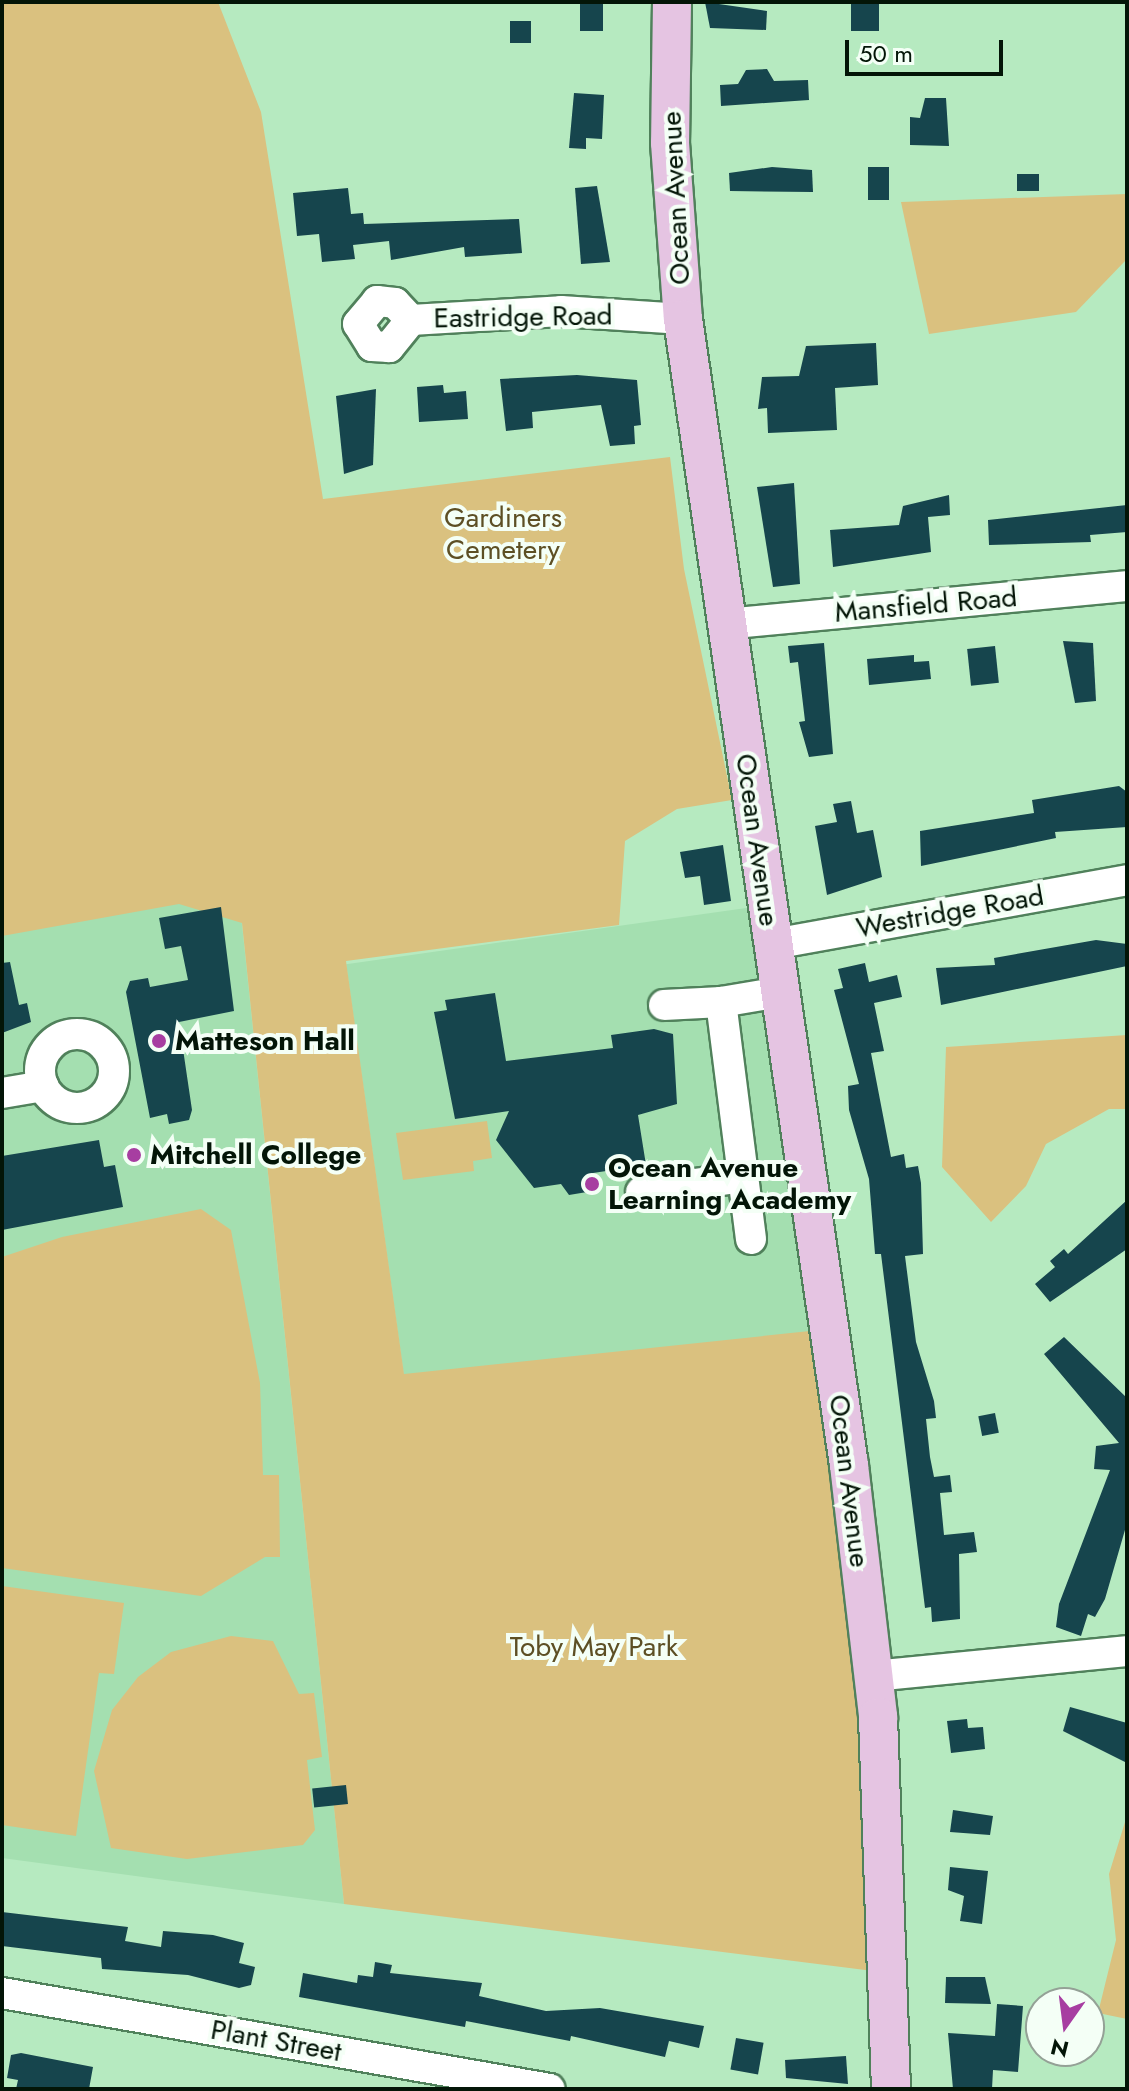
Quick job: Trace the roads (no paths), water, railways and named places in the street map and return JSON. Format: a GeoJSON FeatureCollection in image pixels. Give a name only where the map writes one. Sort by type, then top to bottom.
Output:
{"type":"FeatureCollection","features":[{"type":"Feature","properties":{"kind":"main road","name":"Ocean Avenue"},"geometry":{"type":"LineString","coordinates":[[672,2],[670,143],[683,319],[780,992],[873,1676],[887,1820],[891,2089]]}},
{"type":"Feature","properties":{"kind":"street","name":"Eastridge Road"},"geometry":{"type":"LineString","coordinates":[[411,320],[561,311],[683,319]]}},
{"type":"Feature","properties":{"kind":"street","name":"Mansfield Road"},"geometry":{"type":"LineString","coordinates":[[725,624],[1127,586]]}},
{"type":"Feature","properties":{"kind":"street","name":"Westridge Road"},"geometry":{"type":"LineString","coordinates":[[773,944],[1127,880]]}},
{"type":"Feature","properties":{"kind":"street"},"geometry":{"type":"LineString","coordinates":[[664,1005],[721,1002],[780,992]]}},
{"type":"Feature","properties":{"kind":"street"},"geometry":{"type":"LineString","coordinates":[[721,1002],[751,1239]]}},
{"type":"Feature","properties":{"kind":"street"},"geometry":{"type":"LineString","coordinates":[[2,1093],[43,1086]]}},
{"type":"Feature","properties":{"kind":"street"},"geometry":{"type":"LineString","coordinates":[[641,1192],[743,1177]]}},
{"type":"Feature","properties":{"kind":"street"},"geometry":{"type":"LineString","coordinates":[[873,1676],[1127,1651]]}},
{"type":"Feature","properties":{"kind":"street","name":"Plant Street"},"geometry":{"type":"LineString","coordinates":[[2,1993],[550,2089]]}},
{"type":"Feature","properties":{"kind":"place","name":"Matteson Hall"},"geometry":{"type":"Point","coordinates":[159,1041]}},
{"type":"Feature","properties":{"kind":"place","name":"Mitchell College"},"geometry":{"type":"Point","coordinates":[134,1155]}},
{"type":"Feature","properties":{"kind":"place","name":"Ocean Avenue Learning Academy"},"geometry":{"type":"Point","coordinates":[592,1184]}},
{"type":"Feature","properties":{"kind":"park label","name":"Gardiners Cemetery"},"geometry":{"type":"Point","coordinates":[503,534]}},
{"type":"Feature","properties":{"kind":"park label","name":"Toby May Park"},"geometry":{"type":"Point","coordinates":[594,1647]}}]}
